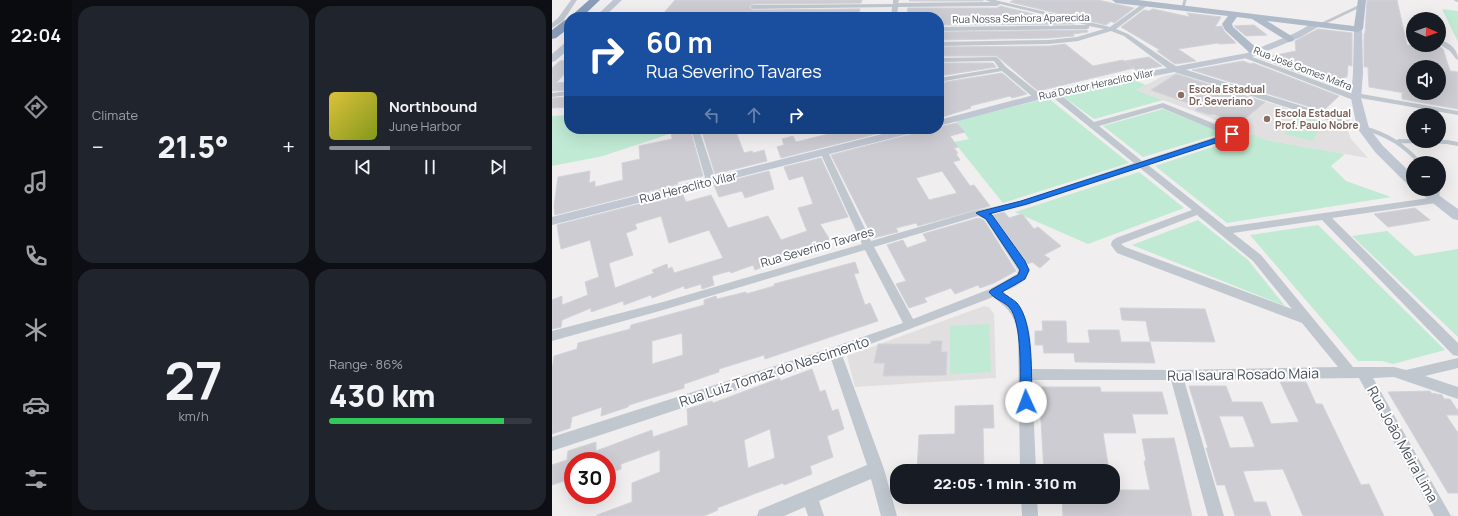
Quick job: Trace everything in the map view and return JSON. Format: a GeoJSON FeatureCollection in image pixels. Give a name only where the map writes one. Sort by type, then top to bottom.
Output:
{"type":"FeatureCollection","features":[{"type":"Feature","properties":{"kind":"highway"},"geometry":{"type":"LineString","coordinates":[[581,12],[596,0]]}},
{"type":"Feature","properties":{"kind":"highway"},"geometry":{"type":"LineString","coordinates":[[552,36],[564,23]]}},
{"type":"Feature","properties":{"kind":"main road"},"geometry":{"type":"LineString","coordinates":[[1116,0],[1146,4],[1184,4],[1234,15],[1358,29],[1362,3]]}},
{"type":"Feature","properties":{"kind":"main road"},"geometry":{"type":"LineString","coordinates":[[1234,15],[1227,24],[1228,28],[1256,53]]}},
{"type":"Feature","properties":{"kind":"main road"},"geometry":{"type":"LineString","coordinates":[[1255,18],[1289,39]]}},
{"type":"Feature","properties":{"kind":"street"},"geometry":{"type":"LineString","coordinates":[[567,12],[567,7],[574,0]]}},
{"type":"Feature","properties":{"kind":"street"},"geometry":{"type":"LineString","coordinates":[[605,12],[618,0]]}},
{"type":"Feature","properties":{"kind":"street"},"geometry":{"type":"LineString","coordinates":[[751,12],[756,0]]}},
{"type":"Feature","properties":{"kind":"street"},"geometry":{"type":"LineString","coordinates":[[993,0],[1103,26],[1126,35],[1174,69],[1363,128]]}},
{"type":"Feature","properties":{"kind":"street"},"geometry":{"type":"LineString","coordinates":[[753,7],[895,3],[1009,4]]}},
{"type":"Feature","properties":{"kind":"street"},"geometry":{"type":"LineString","coordinates":[[944,44],[1060,41],[1084,38],[1111,29],[1146,4]]}},
{"type":"Feature","properties":{"kind":"street"},"geometry":{"type":"LineString","coordinates":[[552,26],[564,21]]}},
{"type":"Feature","properties":{"kind":"street","name":"Rua Doutor Heraclito Vilar"},"geometry":{"type":"LineString","coordinates":[[944,122],[1053,92],[1256,53],[1317,25]]}},
{"type":"Feature","properties":{"kind":"street","name":"Rua Nossa Senhora Aparecida"},"geometry":{"type":"LineString","coordinates":[[944,29],[1103,26]]}},
{"type":"Feature","properties":{"kind":"street"},"geometry":{"type":"LineString","coordinates":[[1358,29],[1356,97],[1363,128],[1379,149],[1406,175]]}},
{"type":"Feature","properties":{"kind":"street"},"geometry":{"type":"LineString","coordinates":[[1446,46],[1453,50],[1458,58]]}},
{"type":"Feature","properties":{"kind":"street"},"geometry":{"type":"LineString","coordinates":[[552,59],[564,49]]}},
{"type":"Feature","properties":{"kind":"street","name":"Rua José Gomes Mafra"},"geometry":{"type":"LineString","coordinates":[[1244,56],[1356,97],[1458,113]]}},
{"type":"Feature","properties":{"kind":"street"},"geometry":{"type":"LineString","coordinates":[[944,60],[997,59],[1003,68],[1037,96]]}},
{"type":"Feature","properties":{"kind":"street"},"geometry":{"type":"LineString","coordinates":[[944,79],[1003,68]]}},
{"type":"Feature","properties":{"kind":"street","name":"Rua João Meira Lima"},"geometry":{"type":"LineString","coordinates":[[1053,92],[1257,258],[1307,320],[1356,373],[1443,516]]}},
{"type":"Feature","properties":{"kind":"street"},"geometry":{"type":"LineString","coordinates":[[552,95],[564,94]]}},
{"type":"Feature","properties":{"kind":"street","name":"Rua Severino Tavares"},"geometry":{"type":"LineString","coordinates":[[552,336],[663,306],[981,213],[1024,203],[1231,136],[1232,134],[1163,105],[1093,125]]}},
{"type":"Feature","properties":{"kind":"street"},"geometry":{"type":"LineString","coordinates":[[697,134],[711,181]]}},
{"type":"Feature","properties":{"kind":"street"},"geometry":{"type":"LineString","coordinates":[[896,134],[824,152],[868,246],[910,325]]}},
{"type":"Feature","properties":{"kind":"street","name":"Rua Heraclito Vilar"},"geometry":{"type":"LineString","coordinates":[[552,222],[824,152]]}},
{"type":"Feature","properties":{"kind":"street"},"geometry":{"type":"LineString","coordinates":[[1223,231],[1324,216],[1431,196]]}},
{"type":"Feature","properties":{"kind":"street"},"geometry":{"type":"LineString","coordinates":[[1437,196],[1458,216]]}},
{"type":"Feature","properties":{"kind":"street"},"geometry":{"type":"LineString","coordinates":[[1199,211],[1120,240],[1116,243],[1116,245],[1121,250],[1307,320]]}},
{"type":"Feature","properties":{"kind":"street"},"geometry":{"type":"LineString","coordinates":[[981,213],[989,217],[1021,263],[1024,270],[1022,276],[1018,280],[994,292],[1013,305],[1022,321],[1028,464]]}},
{"type":"Feature","properties":{"kind":"street"},"geometry":{"type":"LineString","coordinates":[[1324,216],[1458,351]]}},
{"type":"Feature","properties":{"kind":"street","name":"Rua Luiz Tomaz do Nascimento"},"geometry":{"type":"LineString","coordinates":[[552,444],[835,352],[910,325],[994,292]]}},
{"type":"Feature","properties":{"kind":"street"},"geometry":{"type":"LineString","coordinates":[[835,352],[876,469],[889,516]]}},
{"type":"Feature","properties":{"kind":"street"},"geometry":{"type":"LineString","coordinates":[[1407,375],[1458,363]]}},
{"type":"Feature","properties":{"kind":"street","name":"Rua Isaura Rosado Maia"},"geometry":{"type":"LineString","coordinates":[[1025,374],[1176,375],[1394,372],[1407,375],[1458,394]]}},
{"type":"Feature","properties":{"kind":"street"},"geometry":{"type":"LineString","coordinates":[[1176,375],[1216,516]]}},
{"type":"Feature","properties":{"kind":"street"},"geometry":{"type":"LineString","coordinates":[[765,516],[876,469]]}},
{"type":"Feature","properties":{"kind":"street"},"geometry":{"type":"LineString","coordinates":[[810,498],[816,516]]}},
{"type":"Feature","properties":{"kind":"street"},"geometry":{"type":"LineString","coordinates":[[1029,504],[1030,516]]}},
{"type":"Feature","properties":{"kind":"lane"},"geometry":{"type":"LineString","coordinates":[[1317,25],[1362,3]]}},
{"type":"Feature","properties":{"kind":"lane"},"geometry":{"type":"LineString","coordinates":[[1363,128],[1387,134],[1399,141],[1414,156]]}},
{"type":"Feature","properties":{"kind":"lane"},"geometry":{"type":"LineString","coordinates":[[1399,141],[1448,142],[1458,144]]}},
{"type":"Feature","properties":{"kind":"shaded area","name":"Escola Estadual Prof. Paulo Nobre"},"geometry":{"type":"Polygon","coordinates":[[[1177,73],[1347,128],[1351,139],[1368,158],[1266,140],[1136,90],[1161,77],[1177,73]]]}},
{"type":"Feature","properties":{"kind":"shaded area"},"geometry":{"type":"Polygon","coordinates":[[[984,306],[989,307],[994,314],[996,378],[855,387],[847,356],[984,306]]]}},
{"type":"Feature","properties":{"kind":"green space"},"geometry":{"type":"Polygon","coordinates":[[[1442,9],[1458,11],[1458,42],[1446,17],[1446,12],[1443,12],[1442,9]]]}},
{"type":"Feature","properties":{"kind":"green space"},"geometry":{"type":"Polygon","coordinates":[[[1134,80],[1146,85],[1136,90],[1163,100],[1094,119],[1061,95],[1134,80]]]}},
{"type":"Feature","properties":{"kind":"green space"},"geometry":{"type":"Polygon","coordinates":[[[1048,98],[1129,163],[1003,203],[954,142],[969,139],[956,121],[1048,98]]]}},
{"type":"Feature","properties":{"kind":"green space"},"geometry":{"type":"Polygon","coordinates":[[[1163,109],[1223,133],[1143,157],[1103,126],[1163,109]]]}},
{"type":"Feature","properties":{"kind":"green space"},"geometry":{"type":"Polygon","coordinates":[[[564,115],[564,134],[669,134],[603,156],[552,166],[552,116],[564,115]]]}},
{"type":"Feature","properties":{"kind":"green space"},"geometry":{"type":"Polygon","coordinates":[[[1295,115],[1323,122],[1313,141],[1284,134],[1295,115]]]}},
{"type":"Feature","properties":{"kind":"green space"},"geometry":{"type":"Polygon","coordinates":[[[1252,134],[1266,140],[1345,154],[1331,166],[1346,181],[1391,197],[1227,223],[1155,166],[1252,134]]]}},
{"type":"Feature","properties":{"kind":"green space"},"geometry":{"type":"Polygon","coordinates":[[[1139,172],[1184,208],[1088,244],[1015,212],[1139,172]]]}},
{"type":"Feature","properties":{"kind":"green space"},"geometry":{"type":"Polygon","coordinates":[[[1198,220],[1248,260],[1285,306],[1132,245],[1198,220]]]}},
{"type":"Feature","properties":{"kind":"green space"},"geometry":{"type":"Polygon","coordinates":[[[1318,225],[1445,350],[1393,364],[1382,361],[1358,361],[1250,235],[1318,225]]]}},
{"type":"Feature","properties":{"kind":"green space"},"geometry":{"type":"Polygon","coordinates":[[[1387,231],[1415,256],[1458,249],[1458,337],[1352,236],[1387,231]]]}},
{"type":"Feature","properties":{"kind":"green space"},"geometry":{"type":"Polygon","coordinates":[[[989,324],[991,372],[950,374],[950,326],[989,324]]]}},
{"type":"Feature","properties":{"kind":"building"},"geometry":{"type":"Polygon","coordinates":[[[675,0],[862,0],[861,3],[753,4],[749,7],[753,10],[860,9],[859,12],[665,12],[675,0]]]}},
{"type":"Feature","properties":{"kind":"building"},"geometry":{"type":"Polygon","coordinates":[[[983,0],[983,1],[909,1],[983,0]]]}},
{"type":"Feature","properties":{"kind":"building"},"geometry":{"type":"Polygon","coordinates":[[[1014,0],[1098,0],[1134,8],[1114,23],[1111,21],[1106,25],[1010,2],[1014,0]]]}},
{"type":"Feature","properties":{"kind":"building"},"geometry":{"type":"Polygon","coordinates":[[[1367,0],[1397,0],[1406,40],[1406,52],[1444,52],[1450,71],[1458,72],[1458,109],[1408,100],[1446,100],[1446,60],[1406,60],[1406,100],[1402,99],[1402,93],[1405,93],[1369,87],[1368,67],[1364,67],[1364,34],[1367,0]]]}},
{"type":"Feature","properties":{"kind":"building"},"geometry":{"type":"Polygon","coordinates":[[[1000,6],[1075,24],[944,25],[944,12],[907,12],[908,8],[997,8],[1000,6]]]}},
{"type":"Feature","properties":{"kind":"building"},"geometry":{"type":"Polygon","coordinates":[[[1153,9],[1190,17],[1187,13],[1221,17],[1215,27],[1222,26],[1224,31],[1236,43],[1218,43],[1178,49],[1196,61],[1175,64],[1157,51],[1160,50],[1121,27],[1144,10],[1149,11],[1153,9]]]}},
{"type":"Feature","properties":{"kind":"building"},"geometry":{"type":"Polygon","coordinates":[[[1254,25],[1267,35],[1246,36],[1234,26],[1254,25]]]}},
{"type":"Feature","properties":{"kind":"building"},"geometry":{"type":"Polygon","coordinates":[[[1318,29],[1352,33],[1352,66],[1348,65],[1344,89],[1260,58],[1296,51],[1295,41],[1318,29]]]}},
{"type":"Feature","properties":{"kind":"building"},"geometry":{"type":"Polygon","coordinates":[[[1087,30],[1088,32],[1073,34],[1074,36],[1049,38],[944,40],[944,32],[1087,30]]]}},
{"type":"Feature","properties":{"kind":"building"},"geometry":{"type":"Polygon","coordinates":[[[1065,44],[1093,66],[1123,60],[1134,68],[1038,91],[997,56],[944,56],[944,47],[1049,46],[1065,44]]]}},
{"type":"Feature","properties":{"kind":"building"},"geometry":{"type":"Polygon","coordinates":[[[1149,57],[1162,66],[1137,71],[1125,61],[1149,57]]]}},
{"type":"Feature","properties":{"kind":"building"},"geometry":{"type":"Polygon","coordinates":[[[560,61],[564,61],[564,74],[556,83],[564,82],[564,90],[552,91],[552,68],[560,61]]]}},
{"type":"Feature","properties":{"kind":"building"},"geometry":{"type":"Polygon","coordinates":[[[1243,61],[1251,64],[1253,63],[1339,96],[1323,111],[1192,70],[1243,61]]]}},
{"type":"Feature","properties":{"kind":"building"},"geometry":{"type":"Polygon","coordinates":[[[944,63],[993,63],[996,67],[944,75],[944,63]]]}},
{"type":"Feature","properties":{"kind":"building"},"geometry":{"type":"Polygon","coordinates":[[[1002,73],[1027,94],[1012,98],[1010,96],[970,106],[971,108],[944,116],[944,82],[1002,73]]]}},
{"type":"Feature","properties":{"kind":"building"},"geometry":{"type":"Polygon","coordinates":[[[1176,74],[1265,102],[1240,123],[1195,110],[1199,107],[1151,90],[1176,74]]]}},
{"type":"Feature","properties":{"kind":"building"},"geometry":{"type":"Polygon","coordinates":[[[564,97],[564,107],[552,108],[552,98],[564,97]]]}},
{"type":"Feature","properties":{"kind":"building"},"geometry":{"type":"Polygon","coordinates":[[[957,123],[965,132],[950,136],[958,147],[954,148],[958,153],[956,154],[960,160],[953,162],[970,186],[974,185],[990,206],[918,226],[916,223],[896,228],[898,232],[873,238],[831,155],[912,134],[944,134],[944,126],[957,123]],[[942,171],[916,178],[929,200],[957,193],[942,171]]]}},
{"type":"Feature","properties":{"kind":"building"},"geometry":{"type":"Polygon","coordinates":[[[671,134],[691,134],[703,176],[677,182],[678,184],[555,215],[554,206],[558,177],[590,171],[589,183],[595,181],[595,187],[623,180],[622,163],[640,159],[639,146],[672,139],[671,134]]]}},
{"type":"Feature","properties":{"kind":"building"},"geometry":{"type":"Polygon","coordinates":[[[703,134],[737,134],[744,153],[752,151],[753,153],[764,150],[767,161],[715,174],[703,134]]]}},
{"type":"Feature","properties":{"kind":"building"},"geometry":{"type":"Polygon","coordinates":[[[829,134],[876,134],[781,158],[777,147],[784,145],[782,139],[793,136],[796,142],[829,134]]]}},
{"type":"Feature","properties":{"kind":"building"},"geometry":{"type":"Polygon","coordinates":[[[821,158],[848,217],[820,224],[830,240],[812,246],[814,250],[801,255],[798,250],[768,261],[770,264],[755,270],[753,265],[731,273],[730,271],[712,276],[714,285],[702,289],[701,284],[685,289],[684,286],[652,298],[651,295],[624,305],[623,301],[591,312],[591,308],[562,320],[561,327],[552,329],[552,300],[562,296],[562,305],[588,295],[585,282],[599,277],[590,240],[561,249],[557,225],[682,193],[686,202],[711,195],[728,228],[768,216],[781,240],[807,231],[798,208],[813,204],[803,176],[789,180],[784,167],[821,158]],[[661,216],[635,224],[637,229],[626,233],[633,255],[609,263],[615,288],[654,273],[652,270],[667,264],[668,269],[672,267],[674,273],[723,258],[709,230],[669,243],[661,216]]]}},
{"type":"Feature","properties":{"kind":"building"},"geometry":{"type":"Polygon","coordinates":[[[769,171],[774,189],[745,198],[742,191],[719,197],[714,185],[769,171]]]}},
{"type":"Feature","properties":{"kind":"building"},"geometry":{"type":"Polygon","coordinates":[[[1415,208],[1430,220],[1388,227],[1374,214],[1415,208]]]}},
{"type":"Feature","properties":{"kind":"building"},"geometry":{"type":"Polygon","coordinates":[[[1004,212],[1009,218],[1022,214],[1034,229],[1038,227],[1061,246],[1044,255],[1050,259],[1040,268],[1032,262],[1028,264],[993,215],[1004,212]]]}},
{"type":"Feature","properties":{"kind":"building"},"geometry":{"type":"Polygon","coordinates":[[[978,218],[984,220],[1016,271],[994,283],[980,288],[978,285],[955,294],[951,288],[924,298],[927,302],[909,308],[896,284],[906,281],[887,245],[903,240],[907,248],[927,241],[923,234],[978,218]]]}},
{"type":"Feature","properties":{"kind":"building"},"geometry":{"type":"Polygon","coordinates":[[[855,262],[859,273],[854,274],[865,305],[870,303],[878,321],[765,359],[764,355],[719,369],[719,372],[684,384],[684,388],[629,405],[628,407],[601,416],[602,407],[572,417],[570,428],[552,434],[552,371],[554,356],[577,349],[578,343],[630,329],[631,325],[704,305],[704,300],[716,296],[717,299],[746,292],[746,294],[774,286],[774,284],[855,262]],[[682,333],[652,341],[652,364],[683,355],[682,333]]]}},
{"type":"Feature","properties":{"kind":"building"},"geometry":{"type":"Polygon","coordinates":[[[1120,308],[1205,309],[1215,342],[1150,341],[1146,321],[1122,320],[1120,308]]]}},
{"type":"Feature","properties":{"kind":"building"},"geometry":{"type":"Polygon","coordinates":[[[1042,321],[1066,321],[1067,343],[1090,343],[1088,330],[1119,330],[1121,342],[1150,342],[1155,363],[1075,362],[1074,353],[1044,353],[1043,345],[1035,345],[1035,331],[1043,331],[1042,321]]]}},
{"type":"Feature","properties":{"kind":"building"},"geometry":{"type":"Polygon","coordinates":[[[931,341],[942,341],[941,352],[947,352],[946,375],[883,376],[885,363],[874,363],[878,344],[931,344],[931,341]]]}},
{"type":"Feature","properties":{"kind":"building"},"geometry":{"type":"Polygon","coordinates":[[[812,369],[820,392],[825,390],[832,411],[838,409],[844,429],[827,436],[833,457],[810,466],[812,474],[784,485],[783,483],[717,508],[718,510],[704,516],[597,516],[632,502],[632,483],[660,472],[660,450],[621,464],[621,469],[616,471],[616,452],[568,451],[596,442],[596,451],[652,430],[653,437],[688,425],[687,409],[712,401],[713,403],[780,378],[780,381],[812,369]],[[770,429],[744,440],[748,468],[775,458],[770,429]]]}},
{"type":"Feature","properties":{"kind":"building"},"geometry":{"type":"Polygon","coordinates":[[[1280,382],[1306,382],[1316,404],[1322,404],[1361,485],[1369,484],[1384,516],[1303,516],[1283,469],[1243,471],[1254,502],[1266,502],[1271,516],[1235,516],[1225,485],[1217,485],[1206,448],[1208,448],[1189,386],[1226,386],[1232,402],[1262,402],[1271,424],[1299,422],[1280,382]],[[1219,416],[1230,448],[1255,447],[1243,416],[1219,416]]]}},
{"type":"Feature","properties":{"kind":"building"},"geometry":{"type":"Polygon","coordinates":[[[1039,387],[1100,387],[1101,392],[1162,392],[1168,414],[1132,414],[1136,433],[1103,433],[1108,464],[1044,464],[1039,387]]]}},
{"type":"Feature","properties":{"kind":"building"},"geometry":{"type":"Polygon","coordinates":[[[1430,391],[1431,393],[1442,395],[1444,399],[1450,399],[1458,411],[1458,415],[1446,415],[1458,433],[1458,493],[1448,493],[1388,392],[1430,391]]]}},
{"type":"Feature","properties":{"kind":"building"},"geometry":{"type":"Polygon","coordinates":[[[993,405],[994,428],[983,428],[984,464],[917,464],[919,435],[955,434],[955,406],[993,405]]]}},
{"type":"Feature","properties":{"kind":"building"},"geometry":{"type":"Polygon","coordinates":[[[1174,438],[1192,516],[1063,516],[1062,504],[1120,504],[1120,490],[1150,490],[1144,461],[1146,461],[1142,439],[1174,438]]]}},
{"type":"Feature","properties":{"kind":"building"},"geometry":{"type":"Polygon","coordinates":[[[564,461],[564,481],[552,485],[552,465],[564,461]]]}},
{"type":"Feature","properties":{"kind":"place","name":"Escola Estadual Dr. Severiano"},"geometry":{"type":"Point","coordinates":[1181,95]}},
{"type":"Feature","properties":{"kind":"place","name":"Escola Estadual Prof. Paulo Nobre"},"geometry":{"type":"Point","coordinates":[1267,119]}},
{"type":"Feature","properties":{"kind":"route"},"geometry":{"type":"LineString","coordinates":[[1026,402],[1024,334],[1022,321],[1013,305],[994,292],[1018,280],[1024,274],[1024,267],[989,217],[981,213],[1024,203],[1231,136],[1232,134]]}}]}
